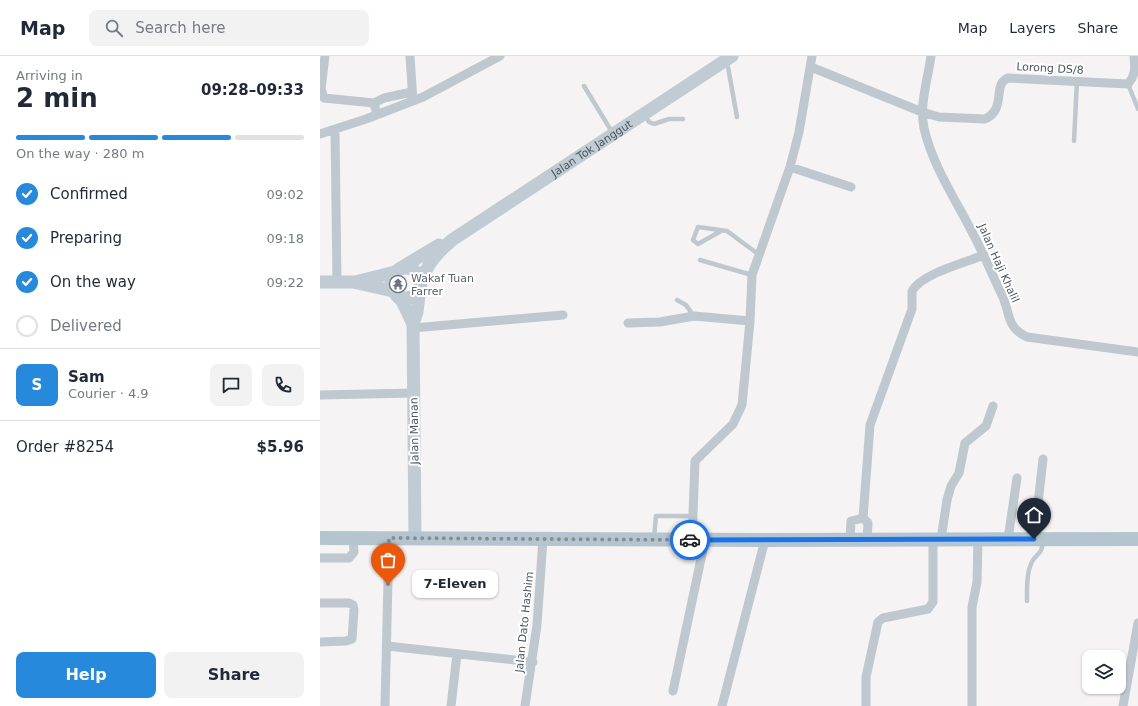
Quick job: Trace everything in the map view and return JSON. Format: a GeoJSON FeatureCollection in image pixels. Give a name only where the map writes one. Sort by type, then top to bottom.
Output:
{"type":"FeatureCollection","features":[{"type":"Feature","properties":{"kind":"main road","name":"Jalan Tok Janggut"},"geometry":{"type":"LineString","coordinates":[[420,284],[426,268],[436,254],[452,240],[728,59]]}},
{"type":"Feature","properties":{"kind":"main road","name":"Jalan Tok Janggut"},"geometry":{"type":"LineString","coordinates":[[397,271],[440,244],[452,240]]}},
{"type":"Feature","properties":{"kind":"main road"},"geometry":{"type":"LineString","coordinates":[[320,282],[353,282],[404,268],[413,270],[417,273],[420,284],[418,291],[410,297],[401,297],[395,293],[353,282]]}},
{"type":"Feature","properties":{"kind":"main road"},"geometry":{"type":"LineString","coordinates":[[395,293],[390,282],[397,271]]}},
{"type":"Feature","properties":{"kind":"main road","name":"Jalan Manan"},"geometry":{"type":"LineString","coordinates":[[415,538],[413,326],[417,312],[420,284]]}},
{"type":"Feature","properties":{"kind":"main road","name":"Jalan Manan"},"geometry":{"type":"LineString","coordinates":[[395,293],[402,301],[413,326]]}},
{"type":"Feature","properties":{"kind":"main road"},"geometry":{"type":"LineString","coordinates":[[320,538],[654,540],[1138,539]]}},
{"type":"Feature","properties":{"kind":"street"},"geometry":{"type":"LineString","coordinates":[[325,56],[321,81],[321,89],[324,98],[374,103],[384,98],[413,96]]}},
{"type":"Feature","properties":{"kind":"street"},"geometry":{"type":"LineString","coordinates":[[410,56],[413,96]]}},
{"type":"Feature","properties":{"kind":"street"},"geometry":{"type":"LineString","coordinates":[[320,134],[376,115],[413,96],[500,56]]}},
{"type":"Feature","properties":{"kind":"street"},"geometry":{"type":"LineString","coordinates":[[673,691],[699,540],[693,516],[695,461],[733,424],[742,405],[750,320],[752,275],[758,254],[790,167],[799,132],[812,56]]}},
{"type":"Feature","properties":{"kind":"street","name":"Jalan Haji Khalil"},"geometry":{"type":"LineString","coordinates":[[932,56],[922,112],[924,128],[936,164],[984,255],[1006,303],[1010,323],[1019,333],[1027,337],[1138,352]]}},
{"type":"Feature","properties":{"kind":"street"},"geometry":{"type":"LineString","coordinates":[[1128,84],[1133,78],[1135,71],[1134,56]]}},
{"type":"Feature","properties":{"kind":"street","name":"Lorong DS/8"},"geometry":{"type":"LineString","coordinates":[[811,67],[922,112],[940,117],[985,119],[991,116],[999,103],[1001,83],[1003,80],[1008,78],[1128,84]]}},
{"type":"Feature","properties":{"kind":"street"},"geometry":{"type":"LineString","coordinates":[[374,103],[376,115]]}},
{"type":"Feature","properties":{"kind":"street"},"geometry":{"type":"LineString","coordinates":[[335,130],[337,282]]}},
{"type":"Feature","properties":{"kind":"street"},"geometry":{"type":"LineString","coordinates":[[790,167],[852,187]]}},
{"type":"Feature","properties":{"kind":"street"},"geometry":{"type":"LineString","coordinates":[[867,540],[868,523],[863,518],[870,425],[912,309],[912,291],[922,281],[932,275],[984,255]]}},
{"type":"Feature","properties":{"kind":"street"},"geometry":{"type":"LineString","coordinates":[[413,326],[563,315]]}},
{"type":"Feature","properties":{"kind":"street"},"geometry":{"type":"LineString","coordinates":[[628,323],[660,322],[694,316],[750,320]]}},
{"type":"Feature","properties":{"kind":"street"},"geometry":{"type":"LineString","coordinates":[[320,395],[414,393]]}},
{"type":"Feature","properties":{"kind":"street"},"geometry":{"type":"LineString","coordinates":[[866,706],[866,677],[878,622],[883,618],[928,609],[933,602],[937,539],[951,486],[959,473],[965,443],[986,426],[994,406]]}},
{"type":"Feature","properties":{"kind":"street"},"geometry":{"type":"LineString","coordinates":[[1039,539],[1043,459]]}},
{"type":"Feature","properties":{"kind":"street"},"geometry":{"type":"LineString","coordinates":[[1008,539],[1017,478]]}},
{"type":"Feature","properties":{"kind":"street"},"geometry":{"type":"LineString","coordinates":[[850,540],[851,521],[863,518]]}},
{"type":"Feature","properties":{"kind":"street"},"geometry":{"type":"LineString","coordinates":[[320,558],[349,558],[354,552],[353,538]]}},
{"type":"Feature","properties":{"kind":"street"},"geometry":{"type":"LineString","coordinates":[[385,706],[389,538]]}},
{"type":"Feature","properties":{"kind":"street","name":"Jalan Dato Hashim"},"geometry":{"type":"LineString","coordinates":[[525,706],[533,662],[543,539]]}},
{"type":"Feature","properties":{"kind":"street"},"geometry":{"type":"LineString","coordinates":[[972,706],[972,607],[977,582],[978,539]]}},
{"type":"Feature","properties":{"kind":"street"},"geometry":{"type":"LineString","coordinates":[[722,706],[766,540]]}},
{"type":"Feature","properties":{"kind":"street"},"geometry":{"type":"LineString","coordinates":[[320,603],[349,603],[353,605],[354,610],[352,638],[346,642],[320,642]]}},
{"type":"Feature","properties":{"kind":"street"},"geometry":{"type":"LineString","coordinates":[[1123,706],[1138,623]]}},
{"type":"Feature","properties":{"kind":"street"},"geometry":{"type":"LineString","coordinates":[[387,646],[533,662]]}},
{"type":"Feature","properties":{"kind":"street"},"geometry":{"type":"LineString","coordinates":[[451,706],[457,654]]}},
{"type":"Feature","properties":{"kind":"lane"},"geometry":{"type":"LineString","coordinates":[[728,59],[728,67],[737,117]]}},
{"type":"Feature","properties":{"kind":"lane"},"geometry":{"type":"LineString","coordinates":[[1074,141],[1077,81]]}},
{"type":"Feature","properties":{"kind":"lane"},"geometry":{"type":"LineString","coordinates":[[1128,84],[1138,109]]}},
{"type":"Feature","properties":{"kind":"lane"},"geometry":{"type":"LineString","coordinates":[[584,86],[613,133]]}},
{"type":"Feature","properties":{"kind":"lane"},"geometry":{"type":"LineString","coordinates":[[643,114],[649,122],[654,124],[669,119],[683,120]]}},
{"type":"Feature","properties":{"kind":"lane"},"geometry":{"type":"LineString","coordinates":[[721,231],[698,244],[693,240],[698,227],[727,231],[758,254]]}},
{"type":"Feature","properties":{"kind":"lane"},"geometry":{"type":"LineString","coordinates":[[700,260],[752,275]]}},
{"type":"Feature","properties":{"kind":"lane"},"geometry":{"type":"LineString","coordinates":[[677,300],[686,305],[694,316]]}},
{"type":"Feature","properties":{"kind":"lane"},"geometry":{"type":"LineString","coordinates":[[654,540],[656,516],[693,516]]}},
{"type":"Feature","properties":{"kind":"lane"},"geometry":{"type":"LineString","coordinates":[[1027,602],[1029,568],[1031,562],[1042,550],[1039,539]]}},
{"type":"Feature","properties":{"kind":"way so far"},"geometry":{"type":"LineString","coordinates":[[388,584],[389,538],[690,540]]}},
{"type":"Feature","properties":{"kind":"place","name":"Wakaf Tuan Farrer"},"geometry":{"type":"Point","coordinates":[398,284]}},
{"type":"Feature","properties":{"kind":"place","name":"7-Eleven"},"geometry":{"type":"Point","coordinates":[388,584]}},
{"type":"Feature","properties":{"kind":"route"},"geometry":{"type":"LineString","coordinates":[[690,540],[1034,539]]}}]}
